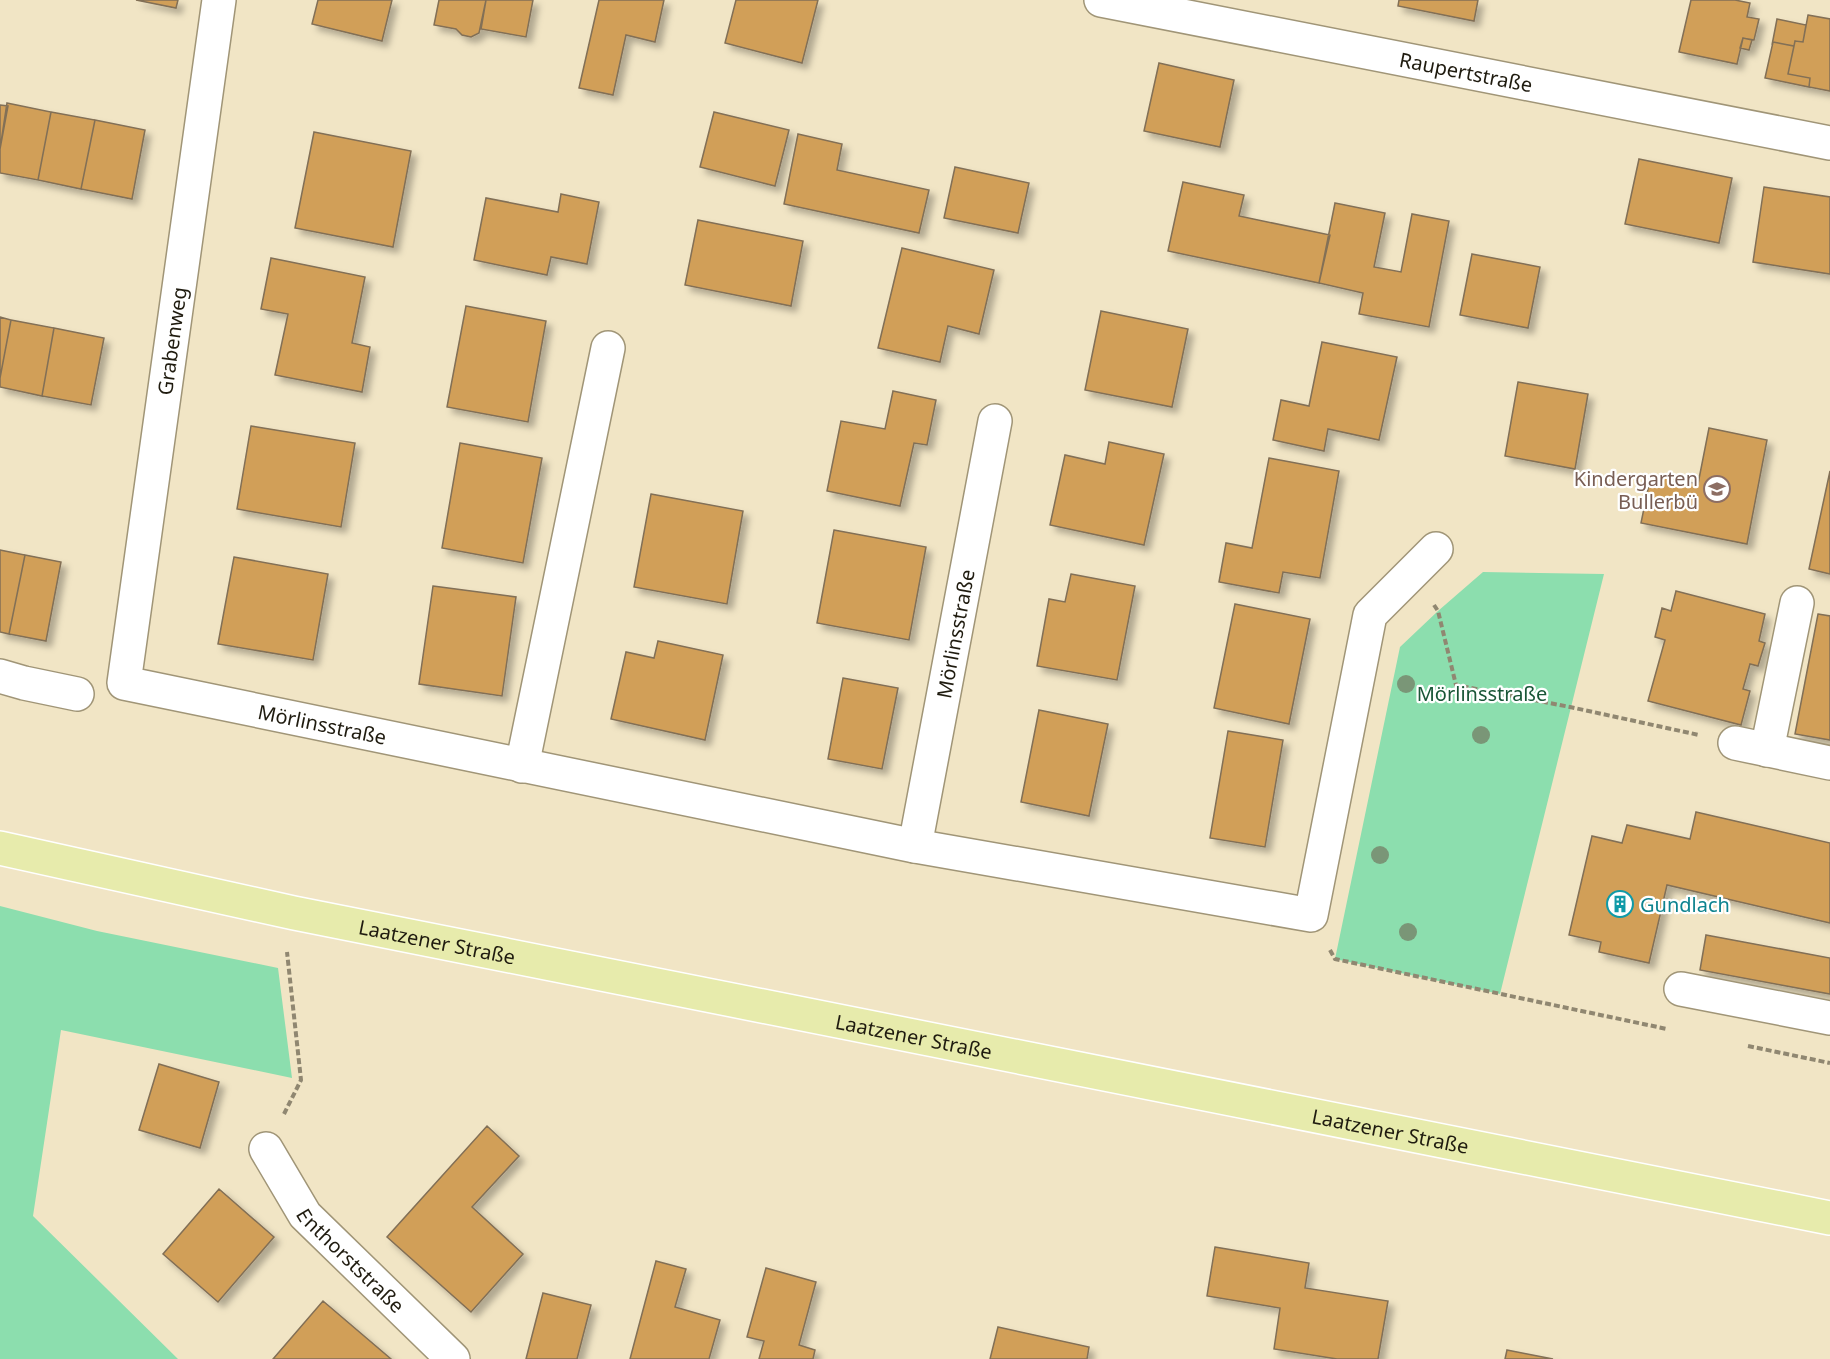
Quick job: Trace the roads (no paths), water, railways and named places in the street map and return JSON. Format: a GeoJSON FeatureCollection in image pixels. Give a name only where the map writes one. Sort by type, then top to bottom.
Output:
{"type":"FeatureCollection","features":[{"type":"Feature","properties":{"kind":"main road","name":"Laatzener Straße"},"geometry":{"type":"LineString","coordinates":[[0,848],[294,914],[1830,1218]]}},
{"type":"Feature","properties":{"kind":"street","name":"Grabenweg"},"geometry":{"type":"LineString","coordinates":[[124,683],[219,0]]}},
{"type":"Feature","properties":{"kind":"street","name":"Raupertstraße"},"geometry":{"type":"LineString","coordinates":[[1101,0],[1830,143]]}},
{"type":"Feature","properties":{"kind":"street"},"geometry":{"type":"LineString","coordinates":[[522,766],[608,348]]}},
{"type":"Feature","properties":{"kind":"street","name":"Mörlinsstraße"},"geometry":{"type":"LineString","coordinates":[[915,846],[995,421]]}},
{"type":"Feature","properties":{"kind":"street","name":"Mörlinsstraße"},"geometry":{"type":"LineString","coordinates":[[124,683],[915,846],[1311,915],[1370,615],[1425,560]]}},
{"type":"Feature","properties":{"kind":"street"},"geometry":{"type":"LineString","coordinates":[[1767,750],[1797,603]]}},
{"type":"Feature","properties":{"kind":"street"},"geometry":{"type":"LineString","coordinates":[[0,676],[77,694]]}},
{"type":"Feature","properties":{"kind":"street"},"geometry":{"type":"LineString","coordinates":[[1735,743],[1830,763]]}},
{"type":"Feature","properties":{"kind":"street"},"geometry":{"type":"LineString","coordinates":[[1681,989],[1830,1017]]}},
{"type":"Feature","properties":{"kind":"street","name":"Enthorststraße"},"geometry":{"type":"LineString","coordinates":[[266,1149],[305,1215],[453,1359]]}},
{"type":"Feature","properties":{"kind":"place","name":"Kindergarten Bullerbü"},"geometry":{"type":"Point","coordinates":[1717,489]}},
{"type":"Feature","properties":{"kind":"place","name":"Gundlach"},"geometry":{"type":"Point","coordinates":[1620,904]}}]}
